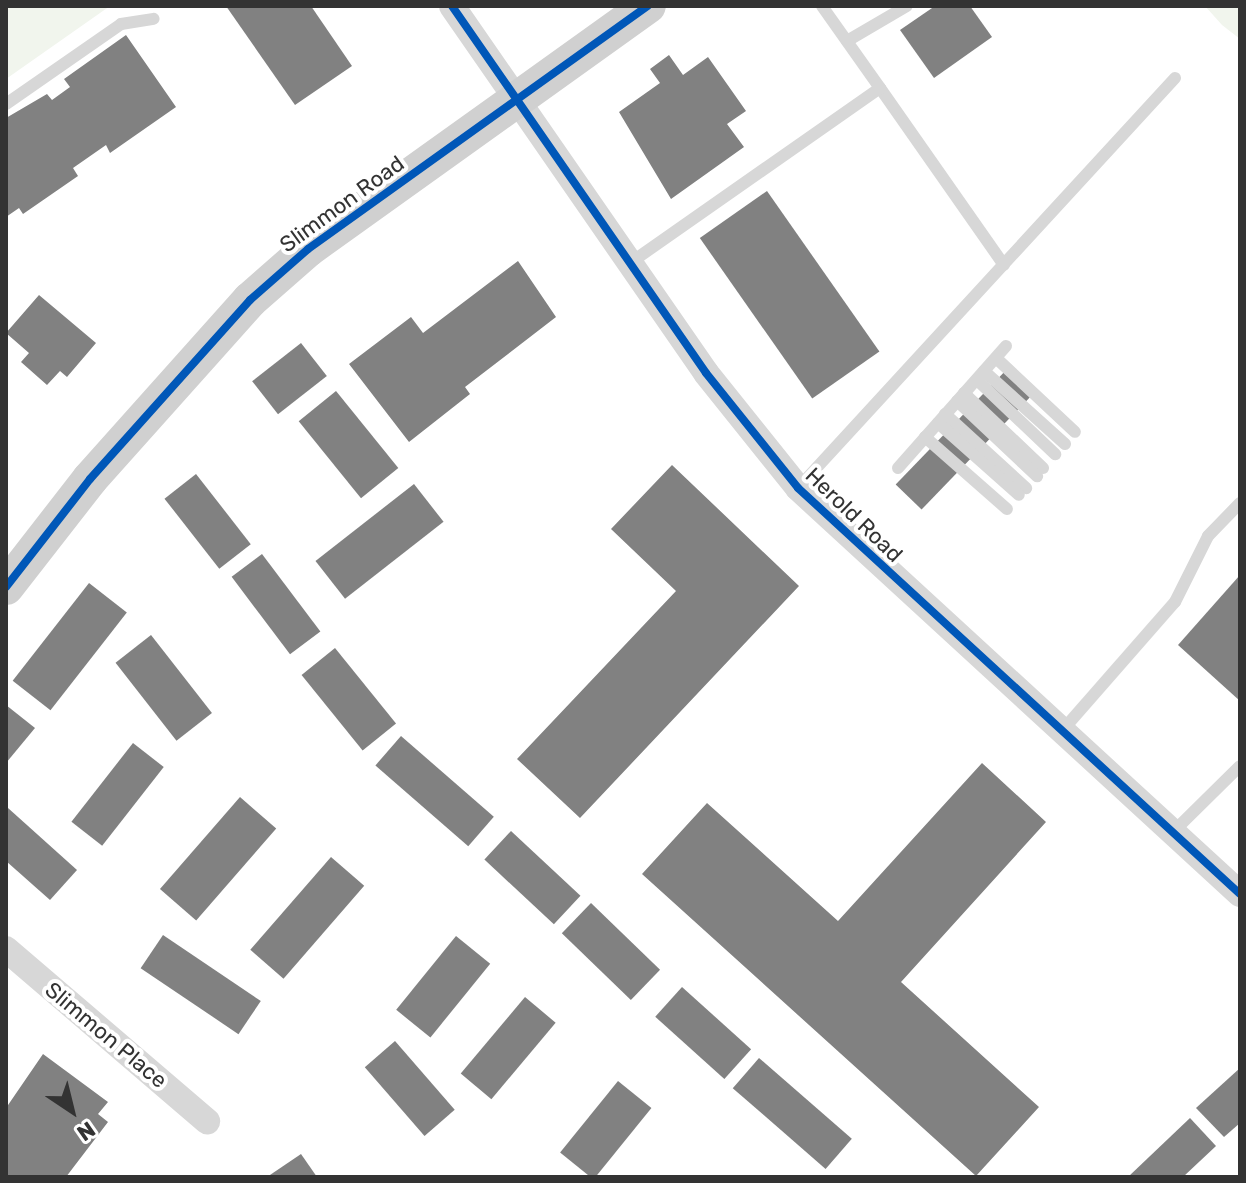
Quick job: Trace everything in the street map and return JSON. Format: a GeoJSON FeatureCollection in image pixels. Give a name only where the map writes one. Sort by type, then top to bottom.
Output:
{"type":"FeatureCollection","features":[{"type":"Feature","properties":{"kind":"street","name":"Herold Road"},"geometry":{"type":"LineString","coordinates":[[452,6],[739,419],[798,488],[1240,894]]}},
{"type":"Feature","properties":{"kind":"street","name":"Slimmon Road"},"geometry":{"type":"LineString","coordinates":[[6,587],[90,479],[250,300],[308,249],[648,6]]}},
{"type":"Feature","properties":{"kind":"street","name":"Slimmon Place"},"geometry":{"type":"LineString","coordinates":[[6,949],[207,1121]]}},
{"type":"Feature","properties":{"kind":"lane"},"geometry":{"type":"LineString","coordinates":[[822,6],[1004,265]]}},
{"type":"Feature","properties":{"kind":"lane"},"geometry":{"type":"LineString","coordinates":[[847,41],[907,6]]}},
{"type":"Feature","properties":{"kind":"lane"},"geometry":{"type":"LineString","coordinates":[[6,104],[121,24],[154,19]]}},
{"type":"Feature","properties":{"kind":"lane"},"geometry":{"type":"LineString","coordinates":[[798,488],[1175,78]]}},
{"type":"Feature","properties":{"kind":"lane"},"geometry":{"type":"LineString","coordinates":[[630,263],[880,88]]}},
{"type":"Feature","properties":{"kind":"lane"},"geometry":{"type":"LineString","coordinates":[[898,468],[1006,346]]}},
{"type":"Feature","properties":{"kind":"lane"},"geometry":{"type":"LineString","coordinates":[[996,358],[1075,432]]}},
{"type":"Feature","properties":{"kind":"lane"},"geometry":{"type":"LineString","coordinates":[[980,375],[1065,444]]}},
{"type":"Feature","properties":{"kind":"lane"},"geometry":{"type":"LineString","coordinates":[[980,375],[1055,454]]}},
{"type":"Feature","properties":{"kind":"lane"},"geometry":{"type":"LineString","coordinates":[[961,397],[1040,472]]}},
{"type":"Feature","properties":{"kind":"lane"},"geometry":{"type":"LineString","coordinates":[[942,419],[1022,492]]}},
{"type":"Feature","properties":{"kind":"lane"},"geometry":{"type":"LineString","coordinates":[[925,437],[1007,509]]}},
{"type":"Feature","properties":{"kind":"lane"},"geometry":{"type":"LineString","coordinates":[[1061,732],[1175,602],[1208,536],[1240,503]]}},
{"type":"Feature","properties":{"kind":"lane"},"geometry":{"type":"LineString","coordinates":[[1172,833],[1240,766]]}},
{"type":"Feature","properties":{"kind":"shaded area"},"geometry":{"type":"Polygon","coordinates":[[[6,6],[110,6],[6,79],[6,6]]]}},
{"type":"Feature","properties":{"kind":"shaded area"},"geometry":{"type":"Polygon","coordinates":[[[1205,6],[1240,6],[1240,39],[1222,25],[1205,6]]]}},
{"type":"Feature","properties":{"kind":"building"},"geometry":{"type":"Polygon","coordinates":[[[226,6],[311,6],[352,66],[295,105],[226,6]]]}},
{"type":"Feature","properties":{"kind":"building"},"geometry":{"type":"Polygon","coordinates":[[[935,6],[970,6],[992,37],[934,78],[900,30],[935,6]]]}},
{"type":"Feature","properties":{"kind":"building"},"geometry":{"type":"Polygon","coordinates":[[[126,35],[176,107],[110,153],[106,145],[73,168],[78,176],[23,214],[19,208],[6,217],[6,118],[47,94],[52,100],[70,87],[64,79],[126,35]]]}},
{"type":"Feature","properties":{"kind":"building"},"geometry":{"type":"Polygon","coordinates":[[[669,55],[683,75],[708,57],[746,111],[727,124],[744,147],[671,199],[619,112],[660,83],[650,69],[669,55]]]}},
{"type":"Feature","properties":{"kind":"building"},"geometry":{"type":"Polygon","coordinates":[[[767,191],[879,352],[812,399],[700,238],[767,191]]]}},
{"type":"Feature","properties":{"kind":"building"},"geometry":{"type":"Polygon","coordinates":[[[518,261],[556,317],[465,387],[470,394],[409,442],[349,364],[411,317],[423,333],[518,261]]]}},
{"type":"Feature","properties":{"kind":"building"},"geometry":{"type":"Polygon","coordinates":[[[39,295],[96,343],[67,377],[60,371],[47,385],[21,362],[29,353],[6,333],[39,295]]]}},
{"type":"Feature","properties":{"kind":"building"},"geometry":{"type":"Polygon","coordinates":[[[301,343],[327,376],[278,414],[252,381],[301,343]]]}},
{"type":"Feature","properties":{"kind":"building"},"geometry":{"type":"Polygon","coordinates":[[[1011,365],[1037,390],[922,509],[896,484],[1011,365]]]}},
{"type":"Feature","properties":{"kind":"building"},"geometry":{"type":"Polygon","coordinates":[[[336,391],[398,468],[361,498],[299,421],[336,391]]]}},
{"type":"Feature","properties":{"kind":"building"},"geometry":{"type":"Polygon","coordinates":[[[672,465],[799,586],[580,818],[517,759],[676,591],[611,529],[672,465]]]}},
{"type":"Feature","properties":{"kind":"building"},"geometry":{"type":"Polygon","coordinates":[[[196,474],[251,544],[219,569],[164,499],[196,474]]]}},
{"type":"Feature","properties":{"kind":"building"},"geometry":{"type":"Polygon","coordinates":[[[414,484],[444,522],[345,599],[315,561],[414,484]]]}},
{"type":"Feature","properties":{"kind":"building"},"geometry":{"type":"Polygon","coordinates":[[[262,554],[320,631],[290,654],[232,577],[262,554]]]}},
{"type":"Feature","properties":{"kind":"building"},"geometry":{"type":"Polygon","coordinates":[[[1240,575],[1240,701],[1178,645],[1240,575]]]}},
{"type":"Feature","properties":{"kind":"building"},"geometry":{"type":"Polygon","coordinates":[[[89,583],[127,613],[50,710],[13,681],[89,583]]]}},
{"type":"Feature","properties":{"kind":"building"},"geometry":{"type":"Polygon","coordinates":[[[151,635],[212,713],[176,741],[116,663],[151,635]]]}},
{"type":"Feature","properties":{"kind":"building"},"geometry":{"type":"Polygon","coordinates":[[[335,648],[396,723],[363,750],[302,675],[335,648]]]}},
{"type":"Feature","properties":{"kind":"building"},"geometry":{"type":"Polygon","coordinates":[[[6,705],[35,728],[6,763],[6,705]]]}},
{"type":"Feature","properties":{"kind":"building"},"geometry":{"type":"Polygon","coordinates":[[[401,736],[494,817],[468,846],[375,765],[401,736]]]}},
{"type":"Feature","properties":{"kind":"building"},"geometry":{"type":"Polygon","coordinates":[[[133,743],[164,767],[102,846],[71,822],[133,743]]]}},
{"type":"Feature","properties":{"kind":"building"},"geometry":{"type":"Polygon","coordinates":[[[982,763],[1046,822],[901,982],[1039,1107],[976,1176],[642,874],[707,803],[838,921],[982,763]]]}},
{"type":"Feature","properties":{"kind":"building"},"geometry":{"type":"Polygon","coordinates":[[[240,797],[276,828],[196,921],[160,889],[240,797]]]}},
{"type":"Feature","properties":{"kind":"building"},"geometry":{"type":"Polygon","coordinates":[[[8,808],[77,870],[50,900],[6,861],[8,808]]]}},
{"type":"Feature","properties":{"kind":"building"},"geometry":{"type":"Polygon","coordinates":[[[511,831],[580,896],[554,924],[484,860],[511,831]]]}},
{"type":"Feature","properties":{"kind":"building"},"geometry":{"type":"Polygon","coordinates":[[[331,857],[364,886],[284,979],[250,950],[331,857]]]}},
{"type":"Feature","properties":{"kind":"building"},"geometry":{"type":"Polygon","coordinates":[[[591,903],[660,970],[631,1000],[562,933],[591,903]]]}},
{"type":"Feature","properties":{"kind":"building"},"geometry":{"type":"Polygon","coordinates":[[[163,935],[261,1001],[238,1034],[141,968],[163,935]]]}},
{"type":"Feature","properties":{"kind":"building"},"geometry":{"type":"Polygon","coordinates":[[[456,936],[490,964],[430,1038],[396,1010],[456,936]]]}},
{"type":"Feature","properties":{"kind":"building"},"geometry":{"type":"Polygon","coordinates":[[[682,987],[751,1049],[724,1079],[655,1017],[682,987]]]}},
{"type":"Feature","properties":{"kind":"building"},"geometry":{"type":"Polygon","coordinates":[[[525,997],[556,1023],[491,1099],[461,1074],[525,997]]]}},
{"type":"Feature","properties":{"kind":"building"},"geometry":{"type":"Polygon","coordinates":[[[395,1041],[455,1110],[425,1136],[365,1067],[395,1041]]]}},
{"type":"Feature","properties":{"kind":"building"},"geometry":{"type":"Polygon","coordinates":[[[43,1054],[108,1102],[98,1114],[108,1122],[66,1177],[6,1177],[6,1108],[43,1054]]]}},
{"type":"Feature","properties":{"kind":"building"},"geometry":{"type":"Polygon","coordinates":[[[759,1058],[852,1139],[826,1169],[733,1088],[759,1058]]]}},
{"type":"Feature","properties":{"kind":"building"},"geometry":{"type":"Polygon","coordinates":[[[1240,1068],[1240,1123],[1224,1137],[1196,1108],[1240,1068]]]}},
{"type":"Feature","properties":{"kind":"building"},"geometry":{"type":"Polygon","coordinates":[[[618,1081],[651,1108],[596,1177],[590,1177],[560,1152],[618,1081]]]}},
{"type":"Feature","properties":{"kind":"building"},"geometry":{"type":"Polygon","coordinates":[[[1190,1118],[1216,1146],[1183,1177],[1128,1177],[1190,1118]]]}},
{"type":"Feature","properties":{"kind":"building"},"geometry":{"type":"Polygon","coordinates":[[[301,1154],[317,1177],[267,1177],[301,1154]]]}},
{"type":"Feature","properties":{"kind":"cycle path"},"geometry":{"type":"LineString","coordinates":[[452,6],[706,373],[798,488],[1240,894]]}},
{"type":"Feature","properties":{"kind":"cycle path"},"geometry":{"type":"LineString","coordinates":[[6,587],[90,479],[250,300],[308,249],[648,6]]}}]}
